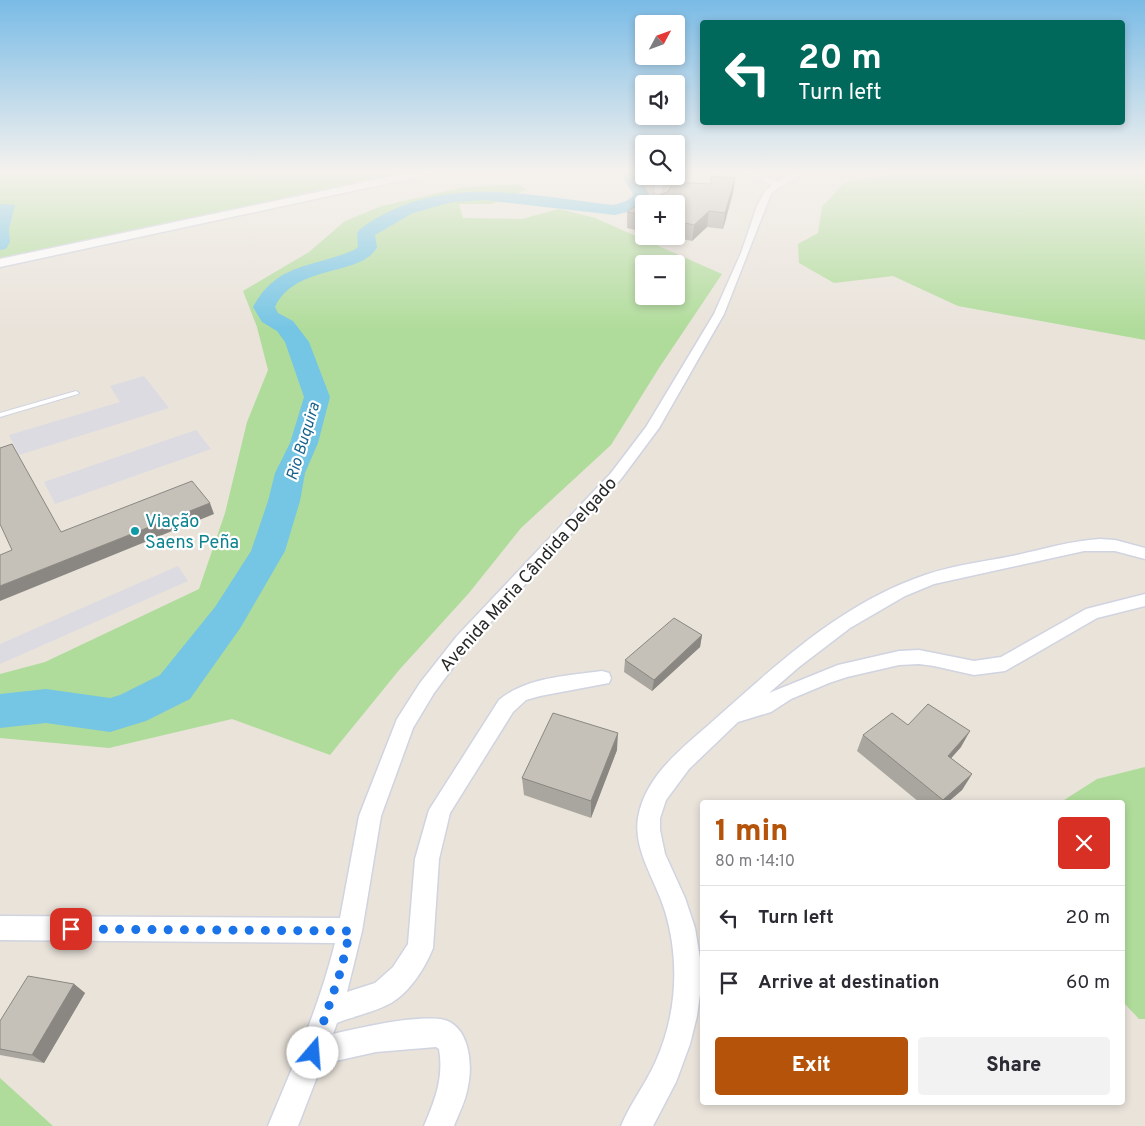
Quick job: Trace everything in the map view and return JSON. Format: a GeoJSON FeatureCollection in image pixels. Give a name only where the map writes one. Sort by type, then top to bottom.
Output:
{"type":"FeatureCollection","features":[{"type":"Feature","properties":{"kind":"main road"},"geometry":{"type":"LineString","coordinates":[[0,263],[185,224]]}},
{"type":"Feature","properties":{"kind":"street","name":"Avenida Maria Cândida Delgado"},"geometry":{"type":"LineString","coordinates":[[282,1126],[313,1053],[326,1013],[350,931],[370,816],[404,725],[427,688],[463,641],[616,476],[652,428],[719,314],[746,253],[755,224]]}},
{"type":"Feature","properties":{"kind":"street"},"geometry":{"type":"LineString","coordinates":[[636,1126],[672,1059],[686,1009],[689,970],[687,948],[681,922],[648,833],[649,817],[653,803],[670,777],[731,716],[832,629],[868,608],[927,580],[951,573],[1082,546],[1115,546],[1145,554]]}},
{"type":"Feature","properties":{"kind":"street"},"geometry":{"type":"LineString","coordinates":[[731,716],[764,706],[784,694],[845,670],[899,658],[919,657],[974,668],[1005,664],[1092,614],[1145,600]]}},
{"type":"Feature","properties":{"kind":"street"},"geometry":{"type":"LineString","coordinates":[[326,1013],[383,993],[402,976],[420,948],[427,859],[440,810],[506,706],[519,695],[540,688],[602,678]]}},
{"type":"Feature","properties":{"kind":"street"},"geometry":{"type":"LineString","coordinates":[[0,928],[350,931]]}},
{"type":"Feature","properties":{"kind":"street"},"geometry":{"type":"LineString","coordinates":[[313,1053],[352,1042],[415,1033],[440,1033],[452,1042],[457,1075],[452,1096],[439,1126]]}},
{"type":"Feature","properties":{"kind":"lane"},"geometry":{"type":"LineString","coordinates":[[0,415],[76,392]]}},
{"type":"Feature","properties":{"kind":"shaded area"},"geometry":{"type":"Polygon","coordinates":[[[144,376],[169,408],[19,455],[9,435],[120,402],[110,386],[144,376]]]}},
{"type":"Feature","properties":{"kind":"shaded area","name":"Viação Saens Peña"},"geometry":{"type":"Polygon","coordinates":[[[196,430],[211,449],[55,504],[44,482],[196,430]]]}},
{"type":"Feature","properties":{"kind":"shaded area","name":"Viação Saens Peña"},"geometry":{"type":"Polygon","coordinates":[[[178,566],[188,581],[0,664],[0,644],[178,566]]]}},
{"type":"Feature","properties":{"kind":"green space"},"geometry":{"type":"Polygon","coordinates":[[[0,224],[165,224],[0,259],[0,224]]]}},
{"type":"Feature","properties":{"kind":"green space"},"geometry":{"type":"Polygon","coordinates":[[[342,224],[608,224],[635,236],[635,245],[656,245],[679,255],[635,255],[635,305],[685,305],[685,258],[722,274],[659,368],[611,445],[521,528],[469,593],[400,669],[330,755],[232,719],[109,748],[0,738],[0,674],[45,662],[199,589],[225,513],[247,422],[268,370],[257,327],[243,291],[309,252],[342,224]]]}},
{"type":"Feature","properties":{"kind":"green space"},"geometry":{"type":"Polygon","coordinates":[[[819,224],[1145,224],[1145,340],[958,306],[893,276],[834,283],[799,263],[798,244],[818,233],[819,224]]]}},
{"type":"Feature","properties":{"kind":"green space"},"geometry":{"type":"Polygon","coordinates":[[[1145,767],[1145,1019],[1139,1019],[1125,1004],[1125,800],[1064,800],[1097,779],[1145,767]]]}},
{"type":"Feature","properties":{"kind":"green space"},"geometry":{"type":"Polygon","coordinates":[[[0,1078],[53,1126],[0,1126],[0,1078]]]}},
{"type":"Feature","properties":{"kind":"water"},"geometry":{"type":"Polygon","coordinates":[[[0,224],[10,224],[10,242],[6,249],[0,250],[0,224]]]}},
{"type":"Feature","properties":{"kind":"building","name":"Viação Saens Peña"},"geometry":{"type":"Polygon","coordinates":[[[12,444],[61,532],[192,481],[210,503],[0,586],[0,555],[12,550],[0,524],[0,448],[12,444]]]}},
{"type":"Feature","properties":{"kind":"building"},"geometry":{"type":"Polygon","coordinates":[[[674,618],[702,635],[654,680],[625,660],[674,618]]]}},
{"type":"Feature","properties":{"kind":"building"},"geometry":{"type":"Polygon","coordinates":[[[928,704],[970,731],[948,756],[972,774],[943,800],[863,735],[892,713],[908,725],[928,704]]]}},
{"type":"Feature","properties":{"kind":"building"},"geometry":{"type":"Polygon","coordinates":[[[553,713],[618,733],[591,801],[522,778],[553,713]]]}},
{"type":"Feature","properties":{"kind":"building"},"geometry":{"type":"Polygon","coordinates":[[[28,976],[74,984],[32,1055],[0,1049],[0,1021],[28,976]]]}},
{"type":"Feature","properties":{"kind":"waterway","name":"Rio Buquira"},"geometry":{"type":"LineString","coordinates":[[0,711],[46,706],[110,715],[131,709],[175,687],[228,617],[268,551],[284,501],[290,473],[304,443],[317,397],[297,342],[285,326],[270,317],[264,307],[270,296],[288,280],[299,274],[361,254],[367,247],[366,233],[380,224]]}},
{"type":"Feature","properties":{"kind":"place","name":"Viação Saens Peña"},"geometry":{"type":"Point","coordinates":[135,531]}},
{"type":"Feature","properties":{"kind":"route"},"geometry":{"type":"LineString","coordinates":[[71,929],[258,932],[350,931],[341,970],[313,1053]]}}]}
